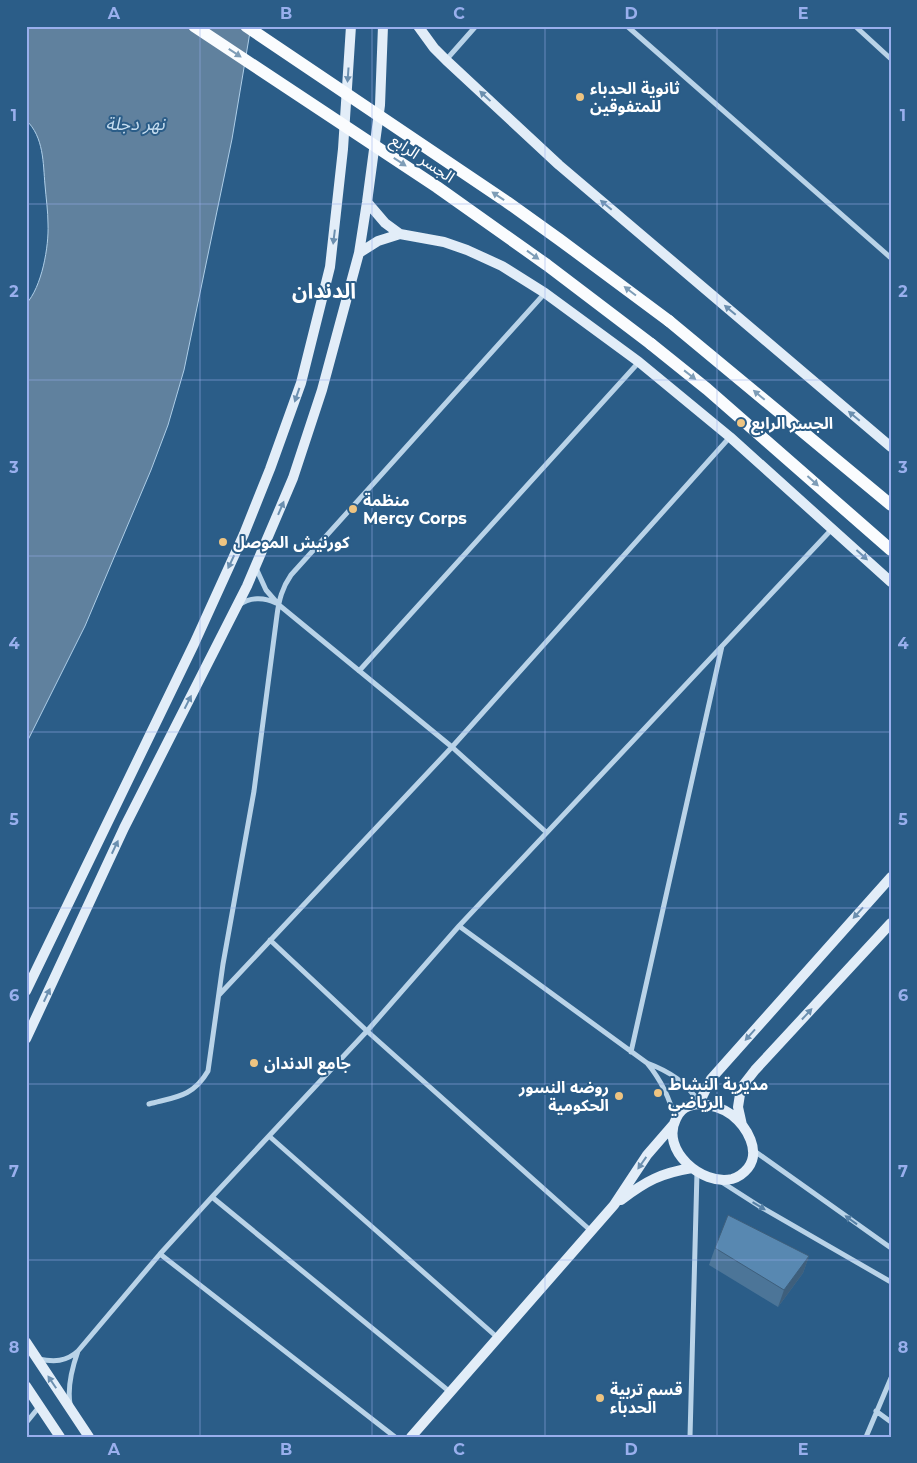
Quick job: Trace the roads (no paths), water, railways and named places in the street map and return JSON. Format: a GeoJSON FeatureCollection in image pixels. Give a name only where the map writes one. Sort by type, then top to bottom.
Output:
{"type":"FeatureCollection","features":[{"type":"Feature","properties":{"kind":"main road","name":"الجسر الرابع"},"geometry":{"type":"LineString","coordinates":[[194,26],[437,187],[547,265],[652,344],[714,395],[891,550]]}},
{"type":"Feature","properties":{"kind":"main road","name":"الجسر الرابع"},"geometry":{"type":"LineString","coordinates":[[246,26],[507,202],[598,267],[669,321],[891,504]]}},
{"type":"Feature","properties":{"kind":"street"},"geometry":{"type":"LineString","coordinates":[[26,991],[185,662],[244,534],[298,391],[330,266],[343,149],[351,26]]}},
{"type":"Feature","properties":{"kind":"street"},"geometry":{"type":"LineString","coordinates":[[26,1039],[124,828],[247,586],[293,478],[310,430],[359,252],[380,105],[383,26]]}},
{"type":"Feature","properties":{"kind":"street"},"geometry":{"type":"LineString","coordinates":[[418,26],[434,48],[446,60],[559,165],[891,447]]}},
{"type":"Feature","properties":{"kind":"street"},"geometry":{"type":"LineString","coordinates":[[446,60],[476,26]]}},
{"type":"Feature","properties":{"kind":"street"},"geometry":{"type":"LineString","coordinates":[[627,26],[891,258]]}},
{"type":"Feature","properties":{"kind":"street"},"geometry":{"type":"LineString","coordinates":[[855,26],[891,60]]}},
{"type":"Feature","properties":{"kind":"street"},"geometry":{"type":"LineString","coordinates":[[367,202],[385,223],[400,234],[444,242],[474,253],[509,270],[545,293],[639,362],[730,437],[891,582]]}},
{"type":"Feature","properties":{"kind":"street"},"geometry":{"type":"LineString","coordinates":[[359,252],[378,241],[400,234]]}},
{"type":"Feature","properties":{"kind":"street"},"geometry":{"type":"LineString","coordinates":[[149,1104],[193,1090],[202,1082],[208,1071],[223,964],[254,790],[272,642],[284,585],[545,293]]}},
{"type":"Feature","properties":{"kind":"street"},"geometry":{"type":"LineString","coordinates":[[359,671],[639,362]]}},
{"type":"Feature","properties":{"kind":"street"},"geometry":{"type":"LineString","coordinates":[[219,995],[452,747],[730,437]]}},
{"type":"Feature","properties":{"kind":"street"},"geometry":{"type":"LineString","coordinates":[[37,1359],[56,1362],[65,1360],[78,1351],[160,1254],[367,1031],[459,926],[832,528]]}},
{"type":"Feature","properties":{"kind":"street"},"geometry":{"type":"LineString","coordinates":[[256,566],[266,590],[279,605],[452,747],[546,832]]}},
{"type":"Feature","properties":{"kind":"street"},"geometry":{"type":"LineString","coordinates":[[236,606],[252,599],[270,601],[279,605]]}},
{"type":"Feature","properties":{"kind":"street"},"geometry":{"type":"LineString","coordinates":[[631,1052],[722,646]]}},
{"type":"Feature","properties":{"kind":"street"},"geometry":{"type":"LineString","coordinates":[[700,1104],[711,1079],[891,877]]}},
{"type":"Feature","properties":{"kind":"street"},"geometry":{"type":"LineString","coordinates":[[742,1125],[738,1106],[742,1088],[755,1070],[891,923]]}},
{"type":"Feature","properties":{"kind":"street"},"geometry":{"type":"LineString","coordinates":[[459,926],[631,1052],[678,1078],[700,1104]]}},
{"type":"Feature","properties":{"kind":"street"},"geometry":{"type":"LineString","coordinates":[[270,940],[367,1031],[590,1230]]}},
{"type":"Feature","properties":{"kind":"street"},"geometry":{"type":"LineString","coordinates":[[647,1062],[669,1098],[674,1122],[672,1137],[683,1159],[695,1170],[718,1180],[759,1206],[891,1282]]}},
{"type":"Feature","properties":{"kind":"street"},"geometry":{"type":"LineString","coordinates":[[614,1205],[647,1155],[674,1122],[678,1114],[688,1106],[700,1104],[720,1108],[732,1115],[742,1125],[749,1137],[753,1150],[750,1166],[736,1178],[718,1180]]}},
{"type":"Feature","properties":{"kind":"street"},"geometry":{"type":"LineString","coordinates":[[269,1136],[498,1338]]}},
{"type":"Feature","properties":{"kind":"street"},"geometry":{"type":"LineString","coordinates":[[753,1150],[891,1248]]}},
{"type":"Feature","properties":{"kind":"street"},"geometry":{"type":"LineString","coordinates":[[411,1437],[590,1230],[614,1205],[642,1184],[658,1176],[675,1171],[695,1170]]}},
{"type":"Feature","properties":{"kind":"street"},"geometry":{"type":"LineString","coordinates":[[690,1437],[695,1170]]}},
{"type":"Feature","properties":{"kind":"street"},"geometry":{"type":"LineString","coordinates":[[212,1196],[450,1392]]}},
{"type":"Feature","properties":{"kind":"street"},"geometry":{"type":"LineString","coordinates":[[160,1254],[395,1437]]}},
{"type":"Feature","properties":{"kind":"street"},"geometry":{"type":"LineString","coordinates":[[26,1342],[89,1437]]}},
{"type":"Feature","properties":{"kind":"street"},"geometry":{"type":"LineString","coordinates":[[70,1408],[70,1382],[78,1351]]}},
{"type":"Feature","properties":{"kind":"street"},"geometry":{"type":"LineString","coordinates":[[866,1437],[891,1378]]}},
{"type":"Feature","properties":{"kind":"street"},"geometry":{"type":"LineString","coordinates":[[26,1386],[60,1437]]}},
{"type":"Feature","properties":{"kind":"street"},"geometry":{"type":"LineString","coordinates":[[26,1423],[39,1407]]}},
{"type":"Feature","properties":{"kind":"street"},"geometry":{"type":"LineString","coordinates":[[876,1411],[891,1422]]}},
{"type":"Feature","properties":{"kind":"water","name":"نهر دجلة"},"geometry":{"type":"Polygon","coordinates":[[[26,26],[251,26],[232,139],[184,370],[168,425],[85,626],[26,744],[26,304],[32,297],[40,277],[47,243],[48,224],[42,151],[36,134],[26,120],[26,26]]]}},
{"type":"Feature","properties":{"kind":"place","name":"ثانوية الحدباء للمتفوقين"},"geometry":{"type":"Point","coordinates":[580,97]}},
{"type":"Feature","properties":{"kind":"place","name":"الجسر الرابع"},"geometry":{"type":"Point","coordinates":[741,423]}},
{"type":"Feature","properties":{"kind":"place","name":"منظمة Mercy Corps"},"geometry":{"type":"Point","coordinates":[353,509]}},
{"type":"Feature","properties":{"kind":"place","name":"كورنيش الموصل"},"geometry":{"type":"Point","coordinates":[223,542]}},
{"type":"Feature","properties":{"kind":"place","name":"جامع الدندان"},"geometry":{"type":"Point","coordinates":[254,1063]}},
{"type":"Feature","properties":{"kind":"place","name":"مديرية النشاط الرياضي"},"geometry":{"type":"Point","coordinates":[658,1093]}},
{"type":"Feature","properties":{"kind":"place","name":"روضه النسور الحكومية"},"geometry":{"type":"Point","coordinates":[619,1096]}},
{"type":"Feature","properties":{"kind":"place","name":"قسم تربية الحدباء"},"geometry":{"type":"Point","coordinates":[600,1398]}},
{"type":"Feature","properties":{"kind":"district","name":"الدندان"},"geometry":{"type":"Point","coordinates":[324,291]}}]}
